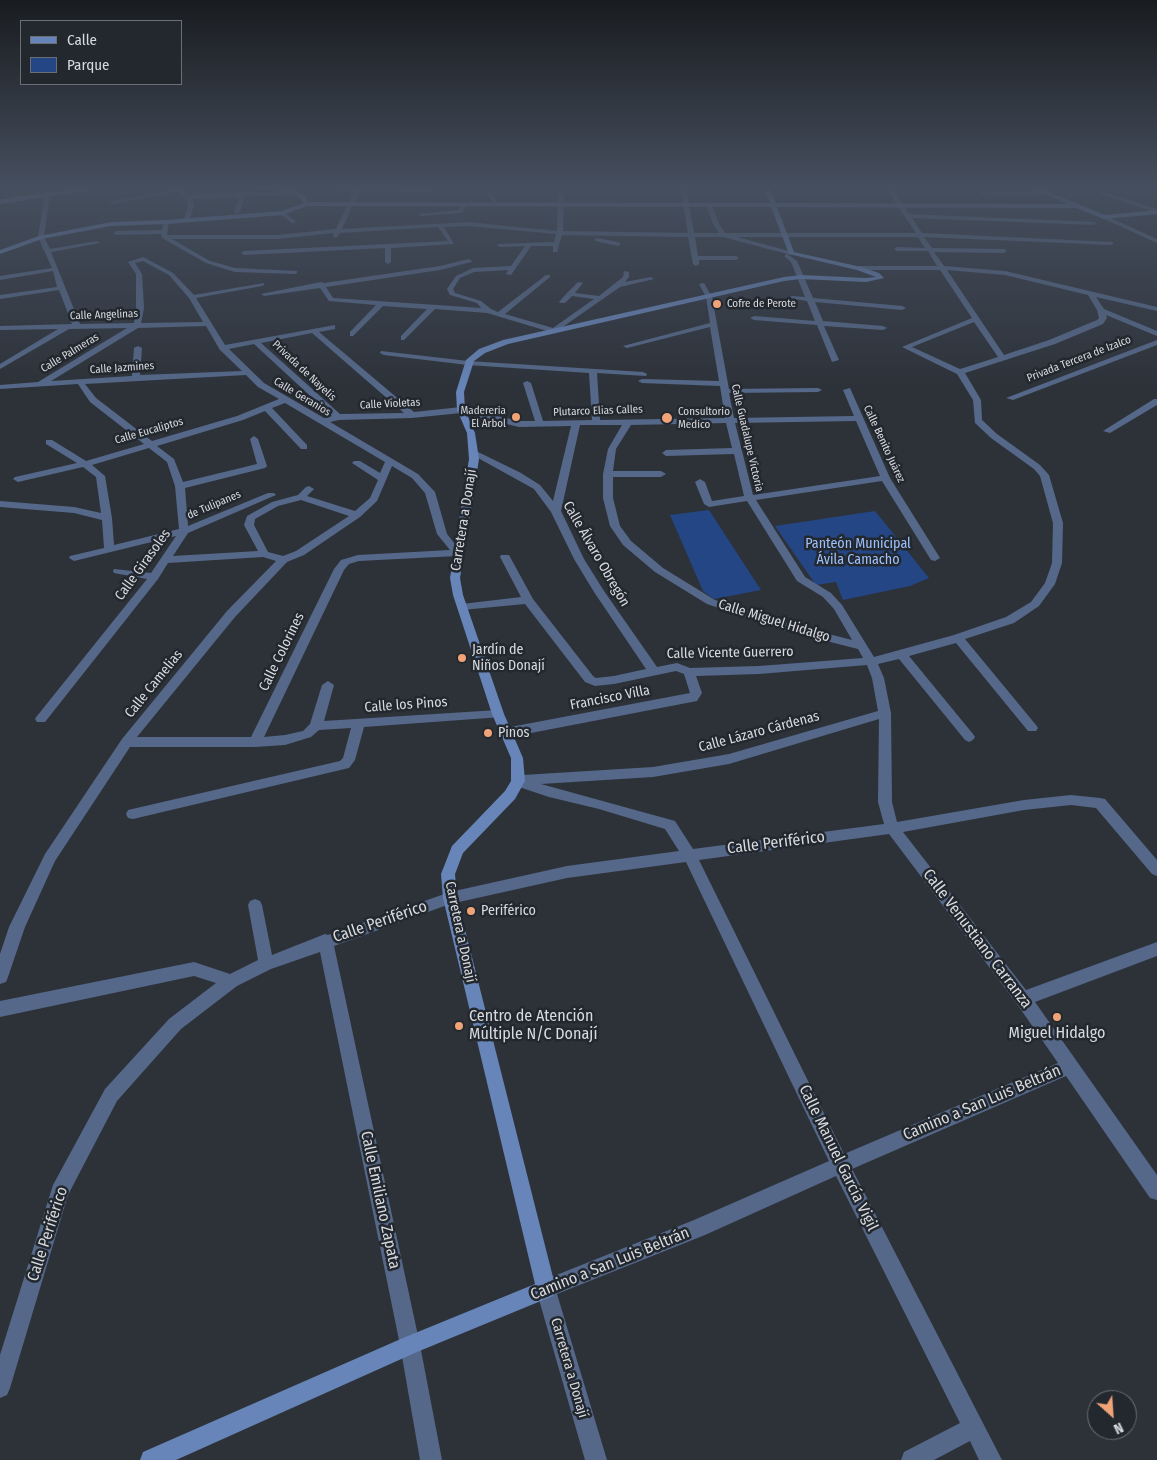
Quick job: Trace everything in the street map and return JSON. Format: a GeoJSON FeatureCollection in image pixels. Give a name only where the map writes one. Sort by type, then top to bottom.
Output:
{"type":"FeatureCollection","features":[{"type":"Feature","properties":{"kind":"main road"},"geometry":{"type":"LineString","coordinates":[[468,363],[474,357],[490,348],[776,280],[801,277],[866,280],[881,278],[877,274],[859,268],[790,255]]}},
{"type":"Feature","properties":{"kind":"main road","name":"Carretera a Donají"},"geometry":{"type":"LineString","coordinates":[[468,363],[460,392],[461,410],[471,433],[474,459],[457,553],[455,578],[462,607],[498,714],[517,758],[518,780],[510,795],[458,850],[448,874],[450,898],[546,1289]]}},
{"type":"Feature","properties":{"kind":"main road","name":"Camino a San Luis Beltrán"},"geometry":{"type":"LineString","coordinates":[[151,1460],[410,1346],[546,1289]]}},
{"type":"Feature","properties":{"kind":"street"},"geometry":{"type":"LineString","coordinates":[[50,255],[77,327]]}},
{"type":"Feature","properties":{"kind":"street"},"geometry":{"type":"LineString","coordinates":[[197,255],[208,262],[236,270],[295,272]]}},
{"type":"Feature","properties":{"kind":"street"},"geometry":{"type":"LineString","coordinates":[[236,270],[243,255]]}},
{"type":"Feature","properties":{"kind":"street"},"geometry":{"type":"LineString","coordinates":[[388,255],[388,262]]}},
{"type":"Feature","properties":{"kind":"street"},"geometry":{"type":"LineString","coordinates":[[507,275],[522,255]]}},
{"type":"Feature","properties":{"kind":"street"},"geometry":{"type":"LineString","coordinates":[[695,255],[696,261],[736,258]]}},
{"type":"Feature","properties":{"kind":"street"},"geometry":{"type":"LineString","coordinates":[[789,255],[794,260],[835,360]]}},
{"type":"Feature","properties":{"kind":"street"},"geometry":{"type":"LineString","coordinates":[[934,255],[1002,358]]}},
{"type":"Feature","properties":{"kind":"street","name":"Calle Geranios"},"geometry":{"type":"LineString","coordinates":[[137,325],[140,308],[140,283],[139,274],[132,262],[143,259],[159,266],[170,274],[192,297],[223,348],[261,386],[415,476],[430,492],[442,534],[457,553]]}},
{"type":"Feature","properties":{"kind":"street"},"geometry":{"type":"LineString","coordinates":[[264,294],[321,284],[440,268],[470,260]]}},
{"type":"Feature","properties":{"kind":"street"},"geometry":{"type":"LineString","coordinates":[[440,268],[458,278]]}},
{"type":"Feature","properties":{"kind":"street"},"geometry":{"type":"LineString","coordinates":[[488,311],[479,302],[452,294],[450,289],[458,278],[473,270],[480,268],[513,268]]}},
{"type":"Feature","properties":{"kind":"street"},"geometry":{"type":"LineString","coordinates":[[859,268],[941,268],[1006,273],[1090,293],[1119,302],[1157,309]]}},
{"type":"Feature","properties":{"kind":"street"},"geometry":{"type":"LineString","coordinates":[[0,278],[56,269]]}},
{"type":"Feature","properties":{"kind":"street"},"geometry":{"type":"LineString","coordinates":[[321,284],[331,300],[488,311],[554,332],[618,285],[626,277],[626,272]]}},
{"type":"Feature","properties":{"kind":"street"},"geometry":{"type":"LineString","coordinates":[[500,314],[548,276]]}},
{"type":"Feature","properties":{"kind":"street"},"geometry":{"type":"LineString","coordinates":[[618,285],[651,279]]}},
{"type":"Feature","properties":{"kind":"street"},"geometry":{"type":"LineString","coordinates":[[563,302],[580,283]]}},
{"type":"Feature","properties":{"kind":"street"},"geometry":{"type":"LineString","coordinates":[[192,297],[262,284]]}},
{"type":"Feature","properties":{"kind":"street","name":"Calle Guadalupe Victoria"},"geometry":{"type":"LineString","coordinates":[[702,284],[709,297],[730,421],[749,497],[801,579],[833,600],[871,661]]}},
{"type":"Feature","properties":{"kind":"street"},"geometry":{"type":"LineString","coordinates":[[0,297],[61,288]]}},
{"type":"Feature","properties":{"kind":"street"},"geometry":{"type":"LineString","coordinates":[[976,318],[906,347],[960,372],[1052,342],[1097,323],[1103,318],[1101,310],[1090,293]]}},
{"type":"Feature","properties":{"kind":"street"},"geometry":{"type":"LineString","coordinates":[[569,294],[600,298]]}},
{"type":"Feature","properties":{"kind":"street"},"geometry":{"type":"LineString","coordinates":[[792,298],[902,308]]}},
{"type":"Feature","properties":{"kind":"street"},"geometry":{"type":"LineString","coordinates":[[353,334],[381,304]]}},
{"type":"Feature","properties":{"kind":"street"},"geometry":{"type":"LineString","coordinates":[[404,338],[432,308]]}},
{"type":"Feature","properties":{"kind":"street"},"geometry":{"type":"LineString","coordinates":[[1101,310],[1157,334]]}},
{"type":"Feature","properties":{"kind":"street"},"geometry":{"type":"LineString","coordinates":[[754,318],[883,328]]}},
{"type":"Feature","properties":{"kind":"street","name":"Calle Angelinas"},"geometry":{"type":"LineString","coordinates":[[0,328],[208,324]]}},
{"type":"Feature","properties":{"kind":"street"},"geometry":{"type":"LineString","coordinates":[[627,346],[714,324]]}},
{"type":"Feature","properties":{"kind":"street","name":"Calle Palmeras"},"geometry":{"type":"LineString","coordinates":[[39,385],[137,325]]}},
{"type":"Feature","properties":{"kind":"street"},"geometry":{"type":"LineString","coordinates":[[0,367],[67,327]]}},
{"type":"Feature","properties":{"kind":"street"},"geometry":{"type":"LineString","coordinates":[[223,348],[332,327]]}},
{"type":"Feature","properties":{"kind":"street"},"geometry":{"type":"LineString","coordinates":[[314,331],[412,415]]}},
{"type":"Feature","properties":{"kind":"street","name":"Privada de Nayelis"},"geometry":{"type":"LineString","coordinates":[[256,342],[338,417]]}},
{"type":"Feature","properties":{"kind":"street","name":"Privada Tercera de Izalco"},"geometry":{"type":"LineString","coordinates":[[1010,398],[1157,342]]}},
{"type":"Feature","properties":{"kind":"street"},"geometry":{"type":"LineString","coordinates":[[136,378],[138,348]]}},
{"type":"Feature","properties":{"kind":"street"},"geometry":{"type":"LineString","coordinates":[[0,354],[19,354]]}},
{"type":"Feature","properties":{"kind":"street"},"geometry":{"type":"LineString","coordinates":[[384,354],[468,363],[593,371],[724,388],[818,390]]}},
{"type":"Feature","properties":{"kind":"street"},"geometry":{"type":"LineString","coordinates":[[593,371],[596,423]]}},
{"type":"Feature","properties":{"kind":"street","name":"Calle Vicente Guerrero"},"geometry":{"type":"LineString","coordinates":[[528,600],[589,679],[595,682],[677,667],[689,672],[759,670],[871,661],[903,656],[1010,620],[1035,604],[1046,592],[1054,577],[1059,545],[1058,523],[1044,475],[1037,467],[994,436],[978,421],[977,400],[960,372]]}},
{"type":"Feature","properties":{"kind":"street","name":"Calle Jazmines"},"geometry":{"type":"LineString","coordinates":[[0,387],[246,373]]}},
{"type":"Feature","properties":{"kind":"street","name":"Calle Girasoles"},"geometry":{"type":"LineString","coordinates":[[42,719],[154,577],[184,531],[180,486],[171,461],[93,400],[80,382]]}},
{"type":"Feature","properties":{"kind":"street"},"geometry":{"type":"LineString","coordinates":[[527,383],[540,424]]}},
{"type":"Feature","properties":{"kind":"street","name":"Calle Benito Juárez"},"geometry":{"type":"LineString","coordinates":[[847,390],[885,478],[935,558]]}},
{"type":"Feature","properties":{"kind":"street","name":"Calle Eucaliptos"},"geometry":{"type":"LineString","coordinates":[[18,479],[85,464],[150,443],[240,418],[285,400]]}},
{"type":"Feature","properties":{"kind":"street"},"geometry":{"type":"LineString","coordinates":[[1106,431],[1157,401]]}},
{"type":"Feature","properties":{"kind":"street"},"geometry":{"type":"LineString","coordinates":[[266,407],[304,447]]}},
{"type":"Feature","properties":{"kind":"street","name":"Calle Violetas"},"geometry":{"type":"LineString","coordinates":[[321,422],[338,417],[412,415],[461,410]]}},
{"type":"Feature","properties":{"kind":"street","name":"Plutarco Elias Calles"},"geometry":{"type":"LineString","coordinates":[[461,410],[519,424],[859,418]]}},
{"type":"Feature","properties":{"kind":"street","name":"Calle Miguel Hidalgo"},"geometry":{"type":"LineString","coordinates":[[629,421],[612,449],[608,474],[608,498],[615,526],[626,543],[658,570],[711,602],[786,627],[862,646]]}},
{"type":"Feature","properties":{"kind":"street"},"geometry":{"type":"LineString","coordinates":[[556,511],[576,424]]}},
{"type":"Feature","properties":{"kind":"street"},"geometry":{"type":"LineString","coordinates":[[180,486],[262,466],[254,441]]}},
{"type":"Feature","properties":{"kind":"street"},"geometry":{"type":"LineString","coordinates":[[50,442],[100,476],[107,518],[109,550]]}},
{"type":"Feature","properties":{"kind":"street"},"geometry":{"type":"LineString","coordinates":[[666,453],[737,451]]}},
{"type":"Feature","properties":{"kind":"street","name":"Calle Álvaro Obregón"},"geometry":{"type":"LineString","coordinates":[[473,454],[518,475],[537,487],[556,511],[579,559],[654,671]]}},
{"type":"Feature","properties":{"kind":"street","name":"Calle Camelias"},"geometry":{"type":"LineString","coordinates":[[0,977],[17,927],[50,858],[126,742],[232,614],[282,560],[300,553],[357,515],[374,499],[390,461]]}},
{"type":"Feature","properties":{"kind":"street"},"geometry":{"type":"LineString","coordinates":[[357,463],[365,466],[383,479]]}},
{"type":"Feature","properties":{"kind":"street"},"geometry":{"type":"LineString","coordinates":[[608,474],[661,474]]}},
{"type":"Feature","properties":{"kind":"street"},"geometry":{"type":"LineString","coordinates":[[700,482],[709,504],[885,478]]}},
{"type":"Feature","properties":{"kind":"street"},"geometry":{"type":"LineString","coordinates":[[264,554],[249,525],[250,518],[275,504],[301,497],[309,489]]}},
{"type":"Feature","properties":{"kind":"street","name":"de Tulipanes"},"geometry":{"type":"LineString","coordinates":[[74,558],[184,531],[271,495]]}},
{"type":"Feature","properties":{"kind":"street"},"geometry":{"type":"LineString","coordinates":[[301,497],[357,515]]}},
{"type":"Feature","properties":{"kind":"street"},"geometry":{"type":"LineString","coordinates":[[0,504],[74,510],[107,518]]}},
{"type":"Feature","properties":{"kind":"street","name":"Calle Colorines"},"geometry":{"type":"LineString","coordinates":[[255,742],[338,568],[345,562],[358,558],[457,553]]}},
{"type":"Feature","properties":{"kind":"street"},"geometry":{"type":"LineString","coordinates":[[166,560],[264,554],[282,560]]}},
{"type":"Feature","properties":{"kind":"street"},"geometry":{"type":"LineString","coordinates":[[462,607],[528,600],[505,557]]}},
{"type":"Feature","properties":{"kind":"street"},"geometry":{"type":"LineString","coordinates":[[118,571],[154,577]]}},
{"type":"Feature","properties":{"kind":"street"},"geometry":{"type":"LineString","coordinates":[[958,638],[1032,728]]}},
{"type":"Feature","properties":{"kind":"street"},"geometry":{"type":"LineString","coordinates":[[903,656],[969,738]]}},
{"type":"Feature","properties":{"kind":"street","name":"Calle Venustiano Carranza"},"geometry":{"type":"LineString","coordinates":[[871,661],[881,686],[885,713],[884,788],[885,802],[892,828],[1023,999],[1157,1191]]}},
{"type":"Feature","properties":{"kind":"street","name":"Francisco Villa"},"geometry":{"type":"LineString","coordinates":[[505,733],[692,698],[696,693],[689,672]]}},
{"type":"Feature","properties":{"kind":"street"},"geometry":{"type":"LineString","coordinates":[[316,726],[328,685]]}},
{"type":"Feature","properties":{"kind":"street","name":"Calle Lázaro Cárdenas"},"geometry":{"type":"LineString","coordinates":[[518,780],[652,772],[729,759],[885,713]]}},
{"type":"Feature","properties":{"kind":"street","name":"Calle los Pinos"},"geometry":{"type":"LineString","coordinates":[[255,742],[285,740],[306,734],[316,726],[498,714]]}},
{"type":"Feature","properties":{"kind":"street"},"geometry":{"type":"LineString","coordinates":[[133,814],[344,765],[349,760],[359,723]]}},
{"type":"Feature","properties":{"kind":"street"},"geometry":{"type":"LineString","coordinates":[[126,742],[255,742]]}},
{"type":"Feature","properties":{"kind":"street","name":"Calle Manuel García Vigil"},"geometry":{"type":"LineString","coordinates":[[518,780],[549,792],[599,804],[670,825],[689,854],[840,1164],[991,1460]]}},
{"type":"Feature","properties":{"kind":"street","name":"Calle Periférico"},"geometry":{"type":"LineString","coordinates":[[0,1388],[60,1192],[111,1095],[175,1024],[231,981],[266,964],[325,941],[450,898],[567,872],[892,828],[1024,805],[1071,800],[1100,803],[1157,870]]}},
{"type":"Feature","properties":{"kind":"street"},"geometry":{"type":"LineString","coordinates":[[256,905],[266,964]]}},
{"type":"Feature","properties":{"kind":"street","name":"Calle Emiliano Zapata"},"geometry":{"type":"LineString","coordinates":[[325,941],[410,1346],[431,1460]]}},
{"type":"Feature","properties":{"kind":"street"},"geometry":{"type":"LineString","coordinates":[[1023,999],[1157,949]]}},
{"type":"Feature","properties":{"kind":"street"},"geometry":{"type":"LineString","coordinates":[[0,1009],[194,969],[231,981]]}},
{"type":"Feature","properties":{"kind":"street","name":"Camino a San Luis Beltrán"},"geometry":{"type":"LineString","coordinates":[[546,1289],[698,1228],[840,1164],[1069,1066]]}},
{"type":"Feature","properties":{"kind":"street","name":"Carretera a Donají"},"geometry":{"type":"LineString","coordinates":[[546,1289],[596,1460]]}},
{"type":"Feature","properties":{"kind":"street"},"geometry":{"type":"LineString","coordinates":[[912,1460],[974,1427]]}},
{"type":"Feature","properties":{"kind":"green space"},"geometry":{"type":"Polygon","coordinates":[[[709,510],[761,590],[714,599],[703,591],[670,515],[709,510]]]}},
{"type":"Feature","properties":{"kind":"green space","name":"Panteón Municipal Ávila Camacho"},"geometry":{"type":"Polygon","coordinates":[[[875,511],[929,578],[910,586],[843,600],[836,582],[816,585],[775,526],[875,511]]]}},
{"type":"Feature","properties":{"kind":"place","name":"Cofre de Perote"},"geometry":{"type":"Point","coordinates":[717,304]}},
{"type":"Feature","properties":{"kind":"place","name":"Madereria El Arbol"},"geometry":{"type":"Point","coordinates":[516,417]}},
{"type":"Feature","properties":{"kind":"place","name":"Consultorio Medico"},"geometry":{"type":"Point","coordinates":[667,418]}},
{"type":"Feature","properties":{"kind":"place","name":"Jardín de Niños Donají"},"geometry":{"type":"Point","coordinates":[462,658]}},
{"type":"Feature","properties":{"kind":"place","name":"Pinos"},"geometry":{"type":"Point","coordinates":[488,733]}},
{"type":"Feature","properties":{"kind":"place","name":"Periférico"},"geometry":{"type":"Point","coordinates":[471,911]}},
{"type":"Feature","properties":{"kind":"place","name":"Miguel Hidalgo"},"geometry":{"type":"Point","coordinates":[1057,1017]}},
{"type":"Feature","properties":{"kind":"place","name":"Centro de Atención Múltiple N/C Donají"},"geometry":{"type":"Point","coordinates":[459,1026]}}]}
